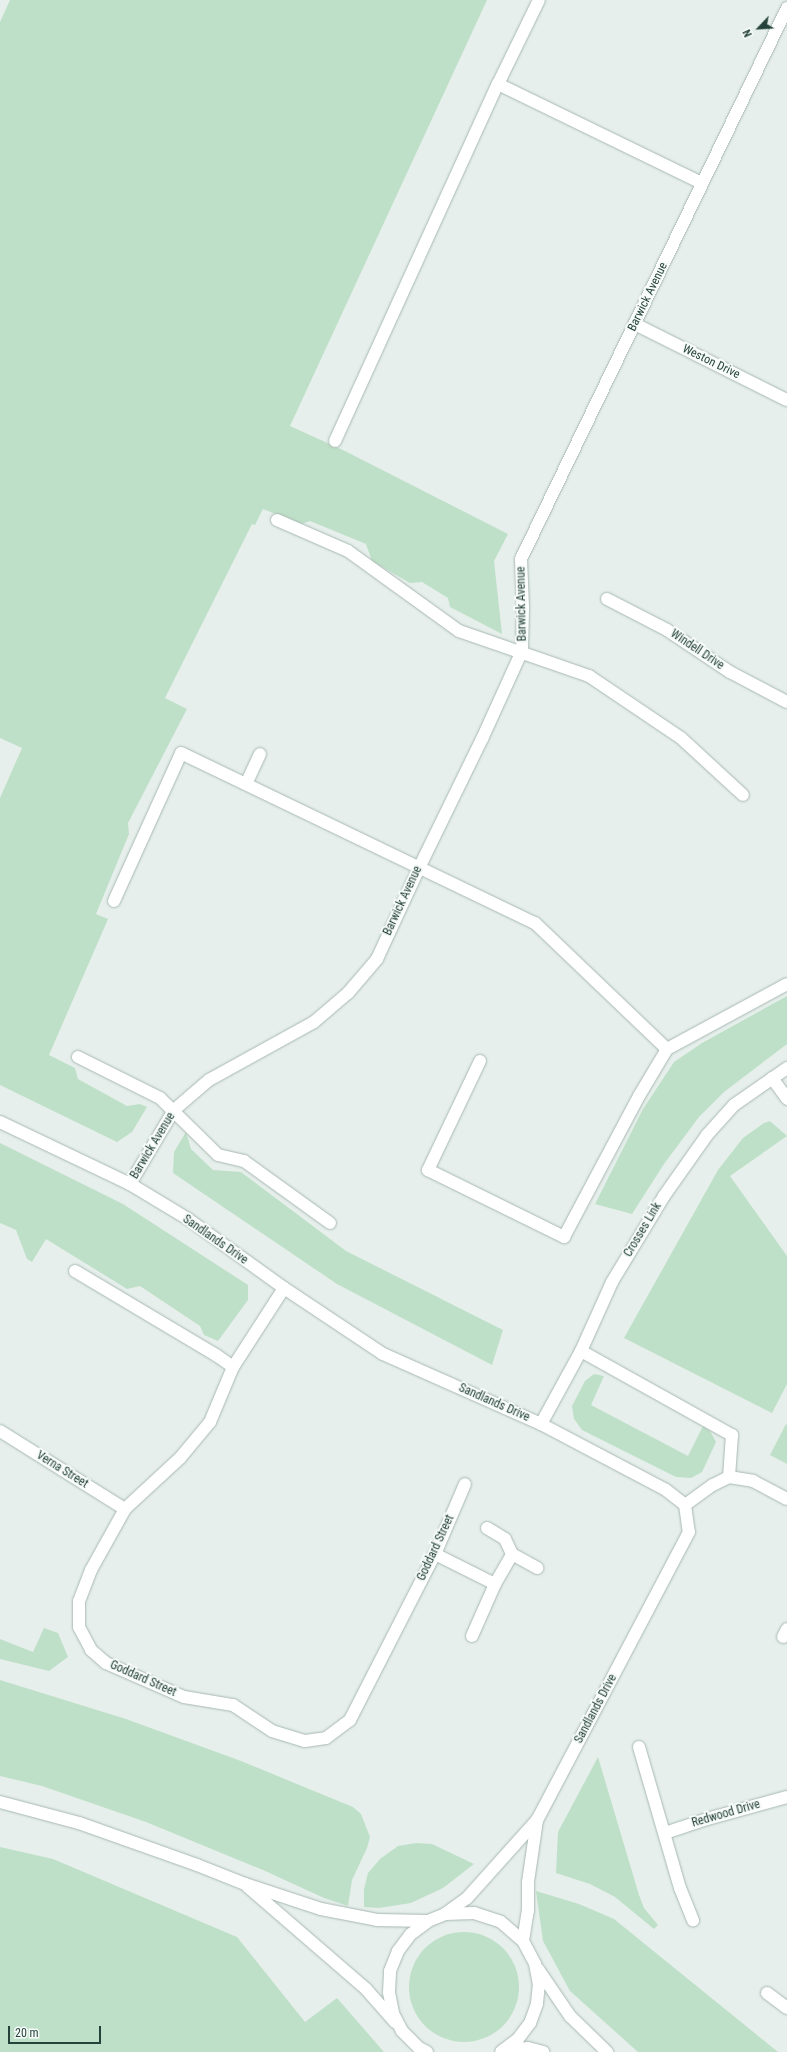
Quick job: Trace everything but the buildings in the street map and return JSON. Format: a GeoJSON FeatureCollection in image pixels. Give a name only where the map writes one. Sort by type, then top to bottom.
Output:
{"type":"FeatureCollection","features":[{"type":"Feature","properties":{"kind":"street"},"geometry":{"type":"LineString","coordinates":[[335,441],[498,84],[539,0]]}},
{"type":"Feature","properties":{"kind":"street","name":"Barwick Avenue"},"geometry":{"type":"LineString","coordinates":[[130,1184],[174,1110],[209,1080],[314,1022],[348,993],[377,959],[419,868],[482,739],[522,651],[523,607],[521,559],[787,8]]}},
{"type":"Feature","properties":{"kind":"street"},"geometry":{"type":"LineString","coordinates":[[498,84],[702,183]]}},
{"type":"Feature","properties":{"kind":"street","name":"Weston Drive"},"geometry":{"type":"LineString","coordinates":[[635,324],[787,400]]}},
{"type":"Feature","properties":{"kind":"street"},"geometry":{"type":"LineString","coordinates":[[277,520],[348,551],[459,631],[522,651],[589,676],[681,738],[743,794]]}},
{"type":"Feature","properties":{"kind":"street","name":"Windell Drive"},"geometry":{"type":"LineString","coordinates":[[607,599],[667,630],[730,672],[787,702]]}},
{"type":"Feature","properties":{"kind":"street"},"geometry":{"type":"LineString","coordinates":[[114,901],[181,753],[535,923],[667,1049]]}},
{"type":"Feature","properties":{"kind":"street"},"geometry":{"type":"LineString","coordinates":[[246,784],[260,754]]}},
{"type":"Feature","properties":{"kind":"street"},"geometry":{"type":"LineString","coordinates":[[480,1061],[428,1170],[564,1237],[639,1096],[667,1049],[787,984]]}},
{"type":"Feature","properties":{"kind":"street"},"geometry":{"type":"LineString","coordinates":[[78,1057],[160,1098],[174,1110],[218,1155],[244,1161],[330,1222]]}},
{"type":"Feature","properties":{"kind":"street","name":"Crosses Link"},"geometry":{"type":"LineString","coordinates":[[542,1424],[582,1351],[612,1282],[664,1196],[707,1135],[734,1105],[787,1068]]}},
{"type":"Feature","properties":{"kind":"street"},"geometry":{"type":"LineString","coordinates":[[772,1078],[787,1099]]}},
{"type":"Feature","properties":{"kind":"street","name":"Sandlands Drive"},"geometry":{"type":"LineString","coordinates":[[0,1122],[130,1184],[188,1220],[284,1288],[382,1354],[542,1424],[666,1490],[685,1505],[689,1532],[536,1820]]}},
{"type":"Feature","properties":{"kind":"street"},"geometry":{"type":"LineString","coordinates":[[75,1271],[216,1355],[233,1367]]}},
{"type":"Feature","properties":{"kind":"street","name":"Goddard Street"},"geometry":{"type":"LineString","coordinates":[[284,1288],[233,1367],[210,1422],[180,1458],[125,1509],[91,1570],[79,1601],[79,1627],[91,1650],[106,1663],[184,1697],[233,1705],[272,1731],[305,1741],[326,1738],[350,1720],[435,1554],[465,1484]]}},
{"type":"Feature","properties":{"kind":"street"},"geometry":{"type":"LineString","coordinates":[[582,1351],[732,1435],[729,1477]]}},
{"type":"Feature","properties":{"kind":"street","name":"Verna Street"},"geometry":{"type":"LineString","coordinates":[[0,1431],[125,1509]]}},
{"type":"Feature","properties":{"kind":"street"},"geometry":{"type":"LineString","coordinates":[[685,1505],[713,1485],[729,1477],[753,1481],[787,1499]]}},
{"type":"Feature","properties":{"kind":"street"},"geometry":{"type":"LineString","coordinates":[[487,1528],[505,1539],[512,1554],[537,1568]]}},
{"type":"Feature","properties":{"kind":"street"},"geometry":{"type":"LineString","coordinates":[[435,1554],[495,1584]]}},
{"type":"Feature","properties":{"kind":"street"},"geometry":{"type":"LineString","coordinates":[[472,1636],[495,1584],[512,1554]]}},
{"type":"Feature","properties":{"kind":"street"},"geometry":{"type":"LineString","coordinates":[[639,1747],[680,1888],[693,1920]]}},
{"type":"Feature","properties":{"kind":"street","name":"Redwood Drive"},"geometry":{"type":"LineString","coordinates":[[665,1833],[707,1819],[787,1797]]}},
{"type":"Feature","properties":{"kind":"street"},"geometry":{"type":"LineString","coordinates":[[0,1802],[79,1823],[197,1864],[244,1884],[321,1910],[377,1920],[428,1921]]}},
{"type":"Feature","properties":{"kind":"street"},"geometry":{"type":"LineString","coordinates":[[402,2031],[393,2013],[389,1992],[390,1970],[398,1950],[411,1934],[428,1921],[445,1914],[466,1898],[536,1820]]}},
{"type":"Feature","properties":{"kind":"street"},"geometry":{"type":"LineString","coordinates":[[523,1942],[528,1911],[528,1882],[536,1820]]}},
{"type":"Feature","properties":{"kind":"street"},"geometry":{"type":"LineString","coordinates":[[244,1884],[366,1989],[402,2031],[419,2048],[428,2052]]}},
{"type":"Feature","properties":{"kind":"street"},"geometry":{"type":"LineString","coordinates":[[445,1914],[474,1913],[501,1922],[523,1942],[535,1964],[570,2016],[607,2052]]}},
{"type":"Feature","properties":{"kind":"street"},"geometry":{"type":"LineString","coordinates":[[502,2052],[518,2039],[530,2023],[537,2004],[539,1984],[535,1964]]}},
{"type":"Feature","properties":{"kind":"street"},"geometry":{"type":"LineString","coordinates":[[767,1993],[787,2008]]}},
{"type":"Feature","properties":{"kind":"street"},"geometry":{"type":"LineString","coordinates":[[502,2052],[528,2048],[543,2052]]}},
{"type":"Feature","properties":{"kind":"green space"},"geometry":{"type":"Polygon","coordinates":[[[10,0],[487,0],[290,426],[345,451],[508,534],[494,561],[502,634],[450,607],[448,598],[422,582],[410,583],[372,561],[366,544],[310,521],[301,524],[263,509],[255,525],[252,524],[165,698],[187,709],[128,823],[129,834],[96,914],[108,919],[49,1055],[75,1068],[78,1079],[127,1106],[140,1104],[147,1107],[132,1132],[117,1142],[0,1085],[0,798],[22,748],[0,738],[0,22],[10,0]]]}},
{"type":"Feature","properties":{"kind":"green space"},"geometry":{"type":"Polygon","coordinates":[[[787,996],[787,1044],[724,1092],[699,1117],[664,1164],[632,1214],[595,1204],[643,1109],[674,1062],[702,1043],[787,996]]]}},
{"type":"Feature","properties":{"kind":"green space"},"geometry":{"type":"Polygon","coordinates":[[[770,1121],[787,1136],[730,1176],[787,1256],[787,1384],[772,1413],[624,1338],[718,1170],[743,1138],[764,1123],[770,1121]]]}},
{"type":"Feature","properties":{"kind":"green space"},"geometry":{"type":"Polygon","coordinates":[[[186,1132],[191,1149],[213,1170],[241,1172],[346,1251],[503,1330],[492,1365],[337,1284],[173,1173],[174,1152],[186,1132]]]}},
{"type":"Feature","properties":{"kind":"green space"},"geometry":{"type":"Polygon","coordinates":[[[0,1143],[123,1204],[248,1285],[248,1300],[218,1341],[204,1335],[200,1326],[140,1286],[127,1289],[46,1239],[32,1262],[27,1259],[16,1230],[0,1223],[0,1143]]]}},
{"type":"Feature","properties":{"kind":"green space"},"geometry":{"type":"Polygon","coordinates":[[[594,1374],[604,1376],[591,1405],[688,1456],[703,1426],[710,1431],[716,1442],[702,1472],[691,1478],[676,1477],[582,1430],[574,1419],[572,1406],[585,1381],[594,1374]]]}},
{"type":"Feature","properties":{"kind":"green space"},"geometry":{"type":"Polygon","coordinates":[[[786,1424],[787,1425],[787,1464],[770,1455],[786,1424]]]}},
{"type":"Feature","properties":{"kind":"green space"},"geometry":{"type":"Polygon","coordinates":[[[44,1628],[58,1633],[68,1657],[49,1671],[0,1659],[0,1639],[33,1652],[44,1628]]]}},
{"type":"Feature","properties":{"kind":"green space"},"geometry":{"type":"Polygon","coordinates":[[[0,1680],[126,1719],[241,1761],[353,1807],[361,1814],[370,1837],[367,1848],[352,1880],[348,1906],[324,1898],[263,1870],[146,1822],[42,1786],[0,1776],[0,1680]]]}},
{"type":"Feature","properties":{"kind":"green space"},"geometry":{"type":"Polygon","coordinates":[[[598,1757],[639,1895],[644,1908],[658,1925],[654,1929],[615,1897],[590,1884],[556,1873],[558,1832],[598,1757]]]}},
{"type":"Feature","properties":{"kind":"green space"},"geometry":{"type":"Polygon","coordinates":[[[416,1843],[432,1844],[474,1864],[443,1888],[411,1903],[379,1908],[364,1907],[364,1889],[368,1873],[380,1859],[398,1846],[416,1843]]]}},
{"type":"Feature","properties":{"kind":"green space"},"geometry":{"type":"Polygon","coordinates":[[[0,1847],[53,1859],[237,1937],[305,2022],[337,1998],[384,2052],[0,2052],[0,1847]]]}},
{"type":"Feature","properties":{"kind":"green space"},"geometry":{"type":"Polygon","coordinates":[[[536,1891],[579,1904],[614,1919],[778,2052],[638,2052],[570,1991],[543,1941],[536,1891]]]}},
{"type":"Feature","properties":{"kind":"green space"},"geometry":{"type":"Polygon","coordinates":[[[464,1932],[485,1936],[495,1941],[503,1948],[510,1956],[515,1966],[519,1987],[515,2008],[510,2018],[503,2026],[495,2033],[485,2038],[464,2042],[443,2038],[433,2033],[425,2026],[418,2018],[413,2008],[409,1987],[413,1966],[418,1956],[425,1948],[433,1941],[443,1936],[464,1932]]]}}]}
